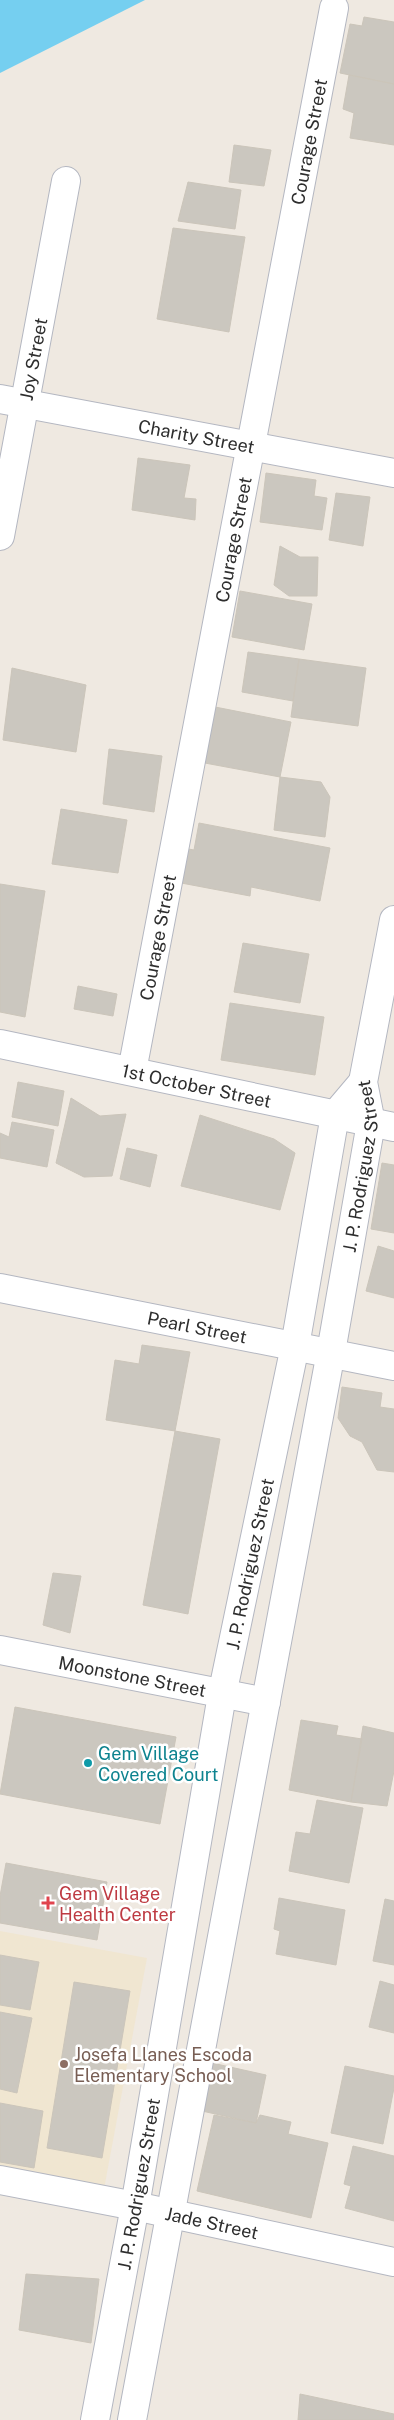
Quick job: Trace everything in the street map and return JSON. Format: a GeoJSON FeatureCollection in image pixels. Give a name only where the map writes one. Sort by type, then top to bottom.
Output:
{"type":"FeatureCollection","features":[{"type":"Feature","properties":{"kind":"street","name":"Courage Street"},"geometry":{"type":"LineString","coordinates":[[132,1071],[334,8]]}},
{"type":"Feature","properties":{"kind":"street","name":"Joy Street"},"geometry":{"type":"LineString","coordinates":[[0,536],[12,402],[66,181]]}},
{"type":"Feature","properties":{"kind":"street","name":"Charity Street"},"geometry":{"type":"LineString","coordinates":[[12,402],[252,445],[394,473]]}},
{"type":"Feature","properties":{"kind":"street"},"geometry":{"type":"LineString","coordinates":[[363,1082],[394,920]]}},
{"type":"Feature","properties":{"kind":"street","name":"1st October Street"},"geometry":{"type":"LineString","coordinates":[[0,1044],[382,1125]]}},
{"type":"Feature","properties":{"kind":"street","name":"J. P. Rodriguez Street"},"geometry":{"type":"LineString","coordinates":[[95,2420],[182,1933],[222,1695],[295,1346],[334,1115],[363,1082],[382,1125],[331,1352],[132,2420]]}},
{"type":"Feature","properties":{"kind":"street","name":"Pearl Street"},"geometry":{"type":"LineString","coordinates":[[0,1288],[394,1366]]}},
{"type":"Feature","properties":{"kind":"street"},"geometry":{"type":"LineString","coordinates":[[253,1547],[293,1556]]}},
{"type":"Feature","properties":{"kind":"street","name":"Moonstone Street"},"geometry":{"type":"LineString","coordinates":[[0,1650],[222,1695],[266,1702]]}},
{"type":"Feature","properties":{"kind":"street"},"geometry":{"type":"LineString","coordinates":[[182,1933],[221,1942]]}},
{"type":"Feature","properties":{"kind":"street","name":"Jade Street"},"geometry":{"type":"LineString","coordinates":[[0,2180],[134,2206],[394,2262]]}},
{"type":"Feature","properties":{"kind":"shaded area","name":"Josefa Llanes Escoda Elementary School"},"geometry":{"type":"Polygon","coordinates":[[[0,1931],[147,1958],[104,2189],[0,2169],[0,1931]]]}},
{"type":"Feature","properties":{"kind":"water"},"geometry":{"type":"Polygon","coordinates":[[[0,0],[145,0],[0,73],[0,0]]]}},
{"type":"Feature","properties":{"kind":"building"},"geometry":{"type":"Polygon","coordinates":[[[364,17],[394,22],[394,84],[340,73],[350,24],[362,26],[364,17]]]}},
{"type":"Feature","properties":{"kind":"building"},"geometry":{"type":"Polygon","coordinates":[[[349,75],[394,84],[394,145],[350,138],[354,113],[343,109],[349,75]]]}},
{"type":"Feature","properties":{"kind":"building"},"geometry":{"type":"Polygon","coordinates":[[[234,145],[271,150],[264,186],[229,182],[234,145]]]}},
{"type":"Feature","properties":{"kind":"building"},"geometry":{"type":"Polygon","coordinates":[[[188,182],[241,190],[235,229],[178,221],[188,182]]]}},
{"type":"Feature","properties":{"kind":"building"},"geometry":{"type":"Polygon","coordinates":[[[173,228],[245,237],[229,332],[157,319],[173,228]]]}},
{"type":"Feature","properties":{"kind":"building"},"geometry":{"type":"Polygon","coordinates":[[[138,458],[190,465],[184,498],[196,499],[195,520],[132,510],[138,458]]]}},
{"type":"Feature","properties":{"kind":"building"},"geometry":{"type":"Polygon","coordinates":[[[266,473],[316,480],[314,496],[327,498],[322,530],[260,522],[266,473]]]}},
{"type":"Feature","properties":{"kind":"building"},"geometry":{"type":"Polygon","coordinates":[[[336,493],[370,497],[363,546],[329,540],[336,493]]]}},
{"type":"Feature","properties":{"kind":"building"},"geometry":{"type":"Polygon","coordinates":[[[280,546],[300,557],[318,557],[317,596],[289,596],[274,585],[280,546]]]}},
{"type":"Feature","properties":{"kind":"building"},"geometry":{"type":"Polygon","coordinates":[[[240,591],[312,604],[304,650],[232,637],[240,591]]]}},
{"type":"Feature","properties":{"kind":"building"},"geometry":{"type":"Polygon","coordinates":[[[248,652],[299,659],[293,701],[242,692],[248,652]]]}},
{"type":"Feature","properties":{"kind":"building"},"geometry":{"type":"Polygon","coordinates":[[[299,659],[366,668],[358,726],[291,717],[299,659]]]}},
{"type":"Feature","properties":{"kind":"building"},"geometry":{"type":"Polygon","coordinates":[[[12,668],[86,685],[76,752],[3,740],[12,668]]]}},
{"type":"Feature","properties":{"kind":"building"},"geometry":{"type":"Polygon","coordinates":[[[205,705],[291,722],[280,777],[194,761],[205,705]]]}},
{"type":"Feature","properties":{"kind":"building"},"geometry":{"type":"Polygon","coordinates":[[[109,749],[162,756],[154,812],[103,804],[109,749]]]}},
{"type":"Feature","properties":{"kind":"building"},"geometry":{"type":"Polygon","coordinates":[[[280,777],[321,782],[330,797],[325,837],[274,830],[280,777]]]}},
{"type":"Feature","properties":{"kind":"building"},"geometry":{"type":"Polygon","coordinates":[[[61,809],[127,820],[118,873],[52,864],[61,809]]]}},
{"type":"Feature","properties":{"kind":"building"},"geometry":{"type":"Polygon","coordinates":[[[199,823],[330,848],[320,901],[251,887],[250,896],[176,882],[183,848],[194,850],[199,823]]]}},
{"type":"Feature","properties":{"kind":"building"},"geometry":{"type":"Polygon","coordinates":[[[0,884],[45,891],[25,1017],[0,1012],[0,884]]]}},
{"type":"Feature","properties":{"kind":"building"},"geometry":{"type":"Polygon","coordinates":[[[243,943],[309,954],[300,1003],[234,992],[243,943]]]}},
{"type":"Feature","properties":{"kind":"building"},"geometry":{"type":"Polygon","coordinates":[[[78,986],[117,994],[113,1016],[74,1009],[78,986]]]}},
{"type":"Feature","properties":{"kind":"building"},"geometry":{"type":"Polygon","coordinates":[[[230,1003],[324,1017],[315,1075],[221,1060],[230,1003]]]}},
{"type":"Feature","properties":{"kind":"building"},"geometry":{"type":"Polygon","coordinates":[[[18,1082],[64,1091],[58,1126],[12,1117],[18,1082]]]}},
{"type":"Feature","properties":{"kind":"building"},"geometry":{"type":"Polygon","coordinates":[[[71,1098],[100,1116],[126,1114],[112,1176],[84,1177],[56,1163],[71,1098]]]}},
{"type":"Feature","properties":{"kind":"building"},"geometry":{"type":"Polygon","coordinates":[[[200,1115],[274,1139],[295,1153],[280,1210],[181,1186],[200,1115]]]}},
{"type":"Feature","properties":{"kind":"building"},"geometry":{"type":"Polygon","coordinates":[[[12,1122],[54,1130],[47,1167],[0,1158],[0,1133],[9,1137],[12,1122]]]}},
{"type":"Feature","properties":{"kind":"building"},"geometry":{"type":"Polygon","coordinates":[[[127,1148],[157,1155],[150,1187],[120,1179],[127,1148]]]}},
{"type":"Feature","properties":{"kind":"building"},"geometry":{"type":"Polygon","coordinates":[[[382,1163],[394,1165],[394,1233],[371,1229],[382,1163]]]}},
{"type":"Feature","properties":{"kind":"building"},"geometry":{"type":"Polygon","coordinates":[[[378,1246],[394,1251],[394,1298],[366,1291],[378,1246]]]}},
{"type":"Feature","properties":{"kind":"building"},"geometry":{"type":"Polygon","coordinates":[[[142,1345],[190,1352],[175,1431],[106,1420],[115,1360],[139,1364],[142,1345]]]}},
{"type":"Feature","properties":{"kind":"building"},"geometry":{"type":"Polygon","coordinates":[[[342,1387],[382,1393],[380,1407],[394,1409],[394,1472],[377,1470],[362,1442],[350,1436],[338,1418],[342,1387]]]}},
{"type":"Feature","properties":{"kind":"building"},"geometry":{"type":"Polygon","coordinates":[[[175,1431],[220,1439],[188,1614],[143,1605],[175,1431]]]}},
{"type":"Feature","properties":{"kind":"building"},"geometry":{"type":"Polygon","coordinates":[[[53,1573],[81,1576],[70,1633],[43,1625],[53,1573]]]}},
{"type":"Feature","properties":{"kind":"building","name":"Gem Village Covered Court"},"geometry":{"type":"Polygon","coordinates":[[[15,1707],[176,1737],[160,1824],[0,1794],[15,1707]]]}},
{"type":"Feature","properties":{"kind":"building"},"geometry":{"type":"Polygon","coordinates":[[[301,1720],[338,1726],[336,1735],[362,1739],[351,1802],[289,1790],[301,1720]]]}},
{"type":"Feature","properties":{"kind":"building"},"geometry":{"type":"Polygon","coordinates":[[[363,1726],[394,1733],[394,1771],[387,1806],[351,1802],[363,1726]]]}},
{"type":"Feature","properties":{"kind":"building"},"geometry":{"type":"Polygon","coordinates":[[[317,1800],[363,1808],[349,1883],[289,1871],[296,1832],[310,1834],[317,1800]]]}},
{"type":"Feature","properties":{"kind":"building"},"geometry":{"type":"Polygon","coordinates":[[[6,1863],[107,1882],[97,1940],[0,1923],[0,1896],[6,1863]]]}},
{"type":"Feature","properties":{"kind":"building"},"geometry":{"type":"Polygon","coordinates":[[[279,1898],[345,1910],[336,1965],[276,1954],[280,1931],[274,1929],[279,1898]]]}},
{"type":"Feature","properties":{"kind":"building"},"geometry":{"type":"Polygon","coordinates":[[[385,1899],[394,1901],[394,1965],[373,1961],[385,1899]]]}},
{"type":"Feature","properties":{"kind":"building"},"geometry":{"type":"Polygon","coordinates":[[[0,1955],[39,1962],[30,2010],[0,2005],[0,1955]]]}},
{"type":"Feature","properties":{"kind":"building"},"geometry":{"type":"Polygon","coordinates":[[[380,1981],[394,1985],[394,2033],[369,2027],[380,1981]]]}},
{"type":"Feature","properties":{"kind":"building"},"geometry":{"type":"Polygon","coordinates":[[[74,1982],[130,1991],[102,2158],[47,2148],[74,1982]]]}},
{"type":"Feature","properties":{"kind":"building"},"geometry":{"type":"Polygon","coordinates":[[[0,2012],[32,2018],[17,2093],[0,2089],[0,2012]]]}},
{"type":"Feature","properties":{"kind":"building"},"geometry":{"type":"Polygon","coordinates":[[[212,2063],[266,2075],[256,2123],[202,2111],[212,2063]]]}},
{"type":"Feature","properties":{"kind":"building"},"geometry":{"type":"Polygon","coordinates":[[[345,2066],[394,2076],[394,2088],[383,2144],[331,2133],[345,2066]]]}},
{"type":"Feature","properties":{"kind":"building"},"geometry":{"type":"Polygon","coordinates":[[[0,2103],[43,2111],[34,2168],[0,2162],[0,2103]]]}},
{"type":"Feature","properties":{"kind":"building"},"geometry":{"type":"Polygon","coordinates":[[[214,2115],[256,2123],[260,2115],[291,2122],[288,2134],[328,2143],[311,2218],[197,2191],[214,2115]]]}},
{"type":"Feature","properties":{"kind":"building"},"geometry":{"type":"Polygon","coordinates":[[[353,2146],[394,2156],[394,2221],[345,2208],[351,2186],[344,2184],[353,2146]]]}},
{"type":"Feature","properties":{"kind":"building"},"geometry":{"type":"Polygon","coordinates":[[[26,2274],[99,2279],[91,2343],[19,2330],[26,2274]]]}},
{"type":"Feature","properties":{"kind":"building"},"geometry":{"type":"Polygon","coordinates":[[[300,2394],[394,2414],[394,2420],[298,2420],[300,2394]]]}},
{"type":"Feature","properties":{"kind":"place","name":"Gem Village Covered Court"},"geometry":{"type":"Point","coordinates":[88,1763]}},
{"type":"Feature","properties":{"kind":"place","name":"Gem Village Health Center"},"geometry":{"type":"Point","coordinates":[48,1903]}},
{"type":"Feature","properties":{"kind":"place","name":"Josefa Llanes Escoda Elementary School"},"geometry":{"type":"Point","coordinates":[64,2064]}}]}
